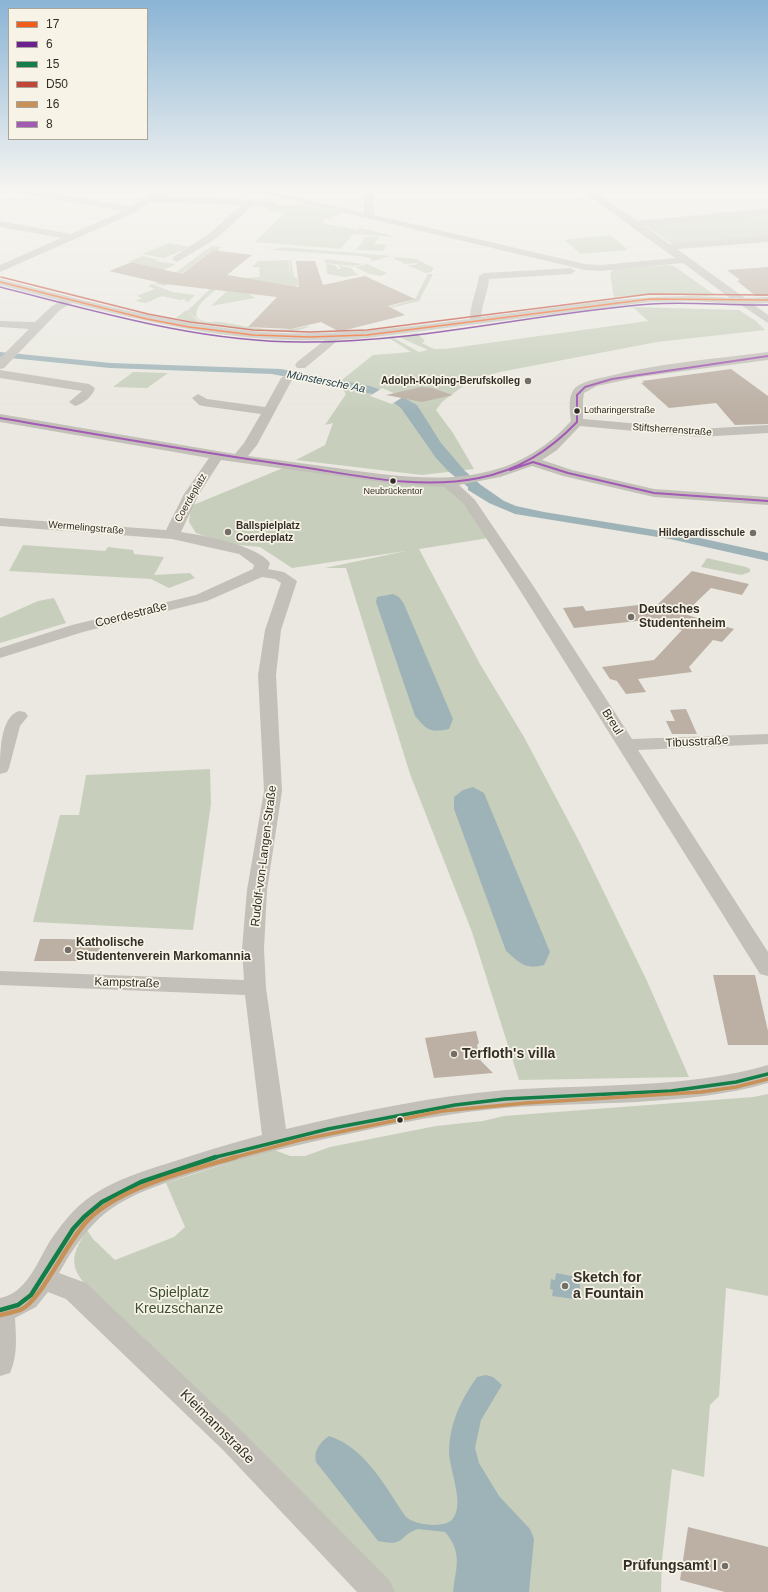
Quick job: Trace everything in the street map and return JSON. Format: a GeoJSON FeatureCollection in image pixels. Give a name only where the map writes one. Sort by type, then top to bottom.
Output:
{"type":"FeatureCollection","features":[{"type":"Feature","properties":{"kind":"street"},"geometry":{"type":"LineString","coordinates":[[0,269],[13,263]]}},
{"type":"Feature","properties":{"kind":"street"},"geometry":{"type":"LineString","coordinates":[[568,263],[588,268],[649,263]]}},
{"type":"Feature","properties":{"kind":"street"},"geometry":{"type":"LineString","coordinates":[[688,263],[768,320]]}},
{"type":"Feature","properties":{"kind":"street"},"geometry":{"type":"LineString","coordinates":[[477,321],[475,318],[477,302],[483,288],[484,276],[580,270],[588,268]]}},
{"type":"Feature","properties":{"kind":"street"},"geometry":{"type":"LineString","coordinates":[[0,282],[189,327],[253,335],[332,337],[367,335],[631,301],[720,304],[768,300]]}},
{"type":"Feature","properties":{"kind":"street"},"geometry":{"type":"LineString","coordinates":[[7,358],[56,308],[71,299]]}},
{"type":"Feature","properties":{"kind":"street"},"geometry":{"type":"LineString","coordinates":[[0,324],[39,326]]}},
{"type":"Feature","properties":{"kind":"street"},"geometry":{"type":"LineString","coordinates":[[301,365],[309,357],[331,341],[332,337]]}},
{"type":"Feature","properties":{"kind":"street"},"geometry":{"type":"LineString","coordinates":[[0,418],[216,456],[395,479],[453,482],[508,470],[533,462],[560,442],[577,422],[577,395],[580,390],[585,387],[625,376],[768,356]]}},
{"type":"Feature","properties":{"kind":"street"},"geometry":{"type":"LineString","coordinates":[[0,374],[90,388],[88,392],[75,402]]}},
{"type":"Feature","properties":{"kind":"street"},"geometry":{"type":"LineString","coordinates":[[238,459],[250,445],[287,378]]}},
{"type":"Feature","properties":{"kind":"street"},"geometry":{"type":"LineString","coordinates":[[198,398],[203,402],[268,411]]}},
{"type":"Feature","properties":{"kind":"street","name":"Stiftsherrenstraße"},"geometry":{"type":"LineString","coordinates":[[577,422],[699,433],[768,430]]}},
{"type":"Feature","properties":{"kind":"street","name":"Coerdeplatz"},"geometry":{"type":"LineString","coordinates":[[216,456],[192,492],[172,535],[244,551],[262,563],[260,572]]}},
{"type":"Feature","properties":{"kind":"street"},"geometry":{"type":"LineString","coordinates":[[533,462],[568,473],[654,493],[768,501]]}},
{"type":"Feature","properties":{"kind":"street","name":"Breul"},"geometry":{"type":"LineString","coordinates":[[453,482],[468,500],[524,584],[768,969]]}},
{"type":"Feature","properties":{"kind":"street","name":"Wermelingstraße"},"geometry":{"type":"LineString","coordinates":[[0,522],[172,535]]}},
{"type":"Feature","properties":{"kind":"street","name":"Coerdestraße"},"geometry":{"type":"LineString","coordinates":[[0,653],[78,628],[201,598],[260,572]]}},
{"type":"Feature","properties":{"kind":"street","name":"Rudolf-von-Langen-Straße"},"geometry":{"type":"LineString","coordinates":[[260,572],[279,575],[289,581],[273,630],[267,675],[273,791],[257,890],[253,950],[255,988],[275,1140]]}},
{"type":"Feature","properties":{"kind":"street"},"geometry":{"type":"LineString","coordinates":[[0,768],[11,725],[19,716]]}},
{"type":"Feature","properties":{"kind":"street","name":"Tibusstraße"},"geometry":{"type":"LineString","coordinates":[[626,745],[768,739]]}},
{"type":"Feature","properties":{"kind":"street","name":"Kampstraße"},"geometry":{"type":"LineString","coordinates":[[0,978],[255,988]]}},
{"type":"Feature","properties":{"kind":"street"},"geometry":{"type":"LineString","coordinates":[[0,1364],[2,1350],[1,1310],[13,1308],[22,1303],[31,1295],[52,1260],[77,1225],[90,1211],[108,1198],[125,1189],[171,1172],[275,1140],[461,1103],[680,1089],[750,1079],[768,1074]]}},
{"type":"Feature","properties":{"kind":"street","name":"Kleimannstraße"},"geometry":{"type":"LineString","coordinates":[[42,1278],[76,1291],[233,1441],[379,1592]]}},
{"type":"Feature","properties":{"kind":"green space"},"geometry":{"type":"Polygon","coordinates":[[[138,263],[176,264],[164,270],[138,263]]]}},
{"type":"Feature","properties":{"kind":"green space"},"geometry":{"type":"Polygon","coordinates":[[[188,263],[195,263],[165,286],[154,284],[171,276],[188,263]]]}},
{"type":"Feature","properties":{"kind":"green space"},"geometry":{"type":"Polygon","coordinates":[[[256,263],[289,263],[291,278],[289,263],[292,263],[294,277],[297,278],[298,284],[301,285],[294,286],[241,278],[260,277],[259,267],[252,267],[256,263]]]}},
{"type":"Feature","properties":{"kind":"green space"},"geometry":{"type":"Polygon","coordinates":[[[328,263],[364,264],[353,266],[328,263]]]}},
{"type":"Feature","properties":{"kind":"green space"},"geometry":{"type":"Polygon","coordinates":[[[418,263],[425,263],[434,268],[431,272],[426,273],[407,265],[416,265],[418,263]]]}},
{"type":"Feature","properties":{"kind":"green space"},"geometry":{"type":"Polygon","coordinates":[[[326,264],[335,265],[338,269],[341,269],[338,265],[351,268],[358,275],[344,277],[327,274],[326,264]]]}},
{"type":"Feature","properties":{"kind":"green space"},"geometry":{"type":"Polygon","coordinates":[[[367,264],[387,273],[381,276],[371,274],[348,278],[370,274],[355,267],[367,264]]]}},
{"type":"Feature","properties":{"kind":"green space"},"geometry":{"type":"Polygon","coordinates":[[[668,265],[674,266],[715,295],[703,296],[659,294],[614,297],[610,274],[613,269],[668,265]]]}},
{"type":"Feature","properties":{"kind":"green space"},"geometry":{"type":"Polygon","coordinates":[[[428,274],[433,274],[419,301],[377,311],[415,299],[428,274]]]}},
{"type":"Feature","properties":{"kind":"green space"},"geometry":{"type":"Polygon","coordinates":[[[152,284],[172,292],[195,295],[188,302],[185,301],[187,299],[180,300],[162,296],[146,303],[135,301],[142,298],[137,296],[155,289],[148,286],[152,284]]]}},
{"type":"Feature","properties":{"kind":"green space"},"geometry":{"type":"Polygon","coordinates":[[[210,289],[217,289],[199,305],[197,309],[197,318],[203,321],[221,322],[274,330],[309,327],[292,332],[248,330],[202,323],[187,311],[210,289]]]}},
{"type":"Feature","properties":{"kind":"green space"},"geometry":{"type":"Polygon","coordinates":[[[227,291],[245,291],[255,298],[211,306],[227,291]]]}},
{"type":"Feature","properties":{"kind":"green space"},"geometry":{"type":"Polygon","coordinates":[[[633,307],[739,310],[756,321],[765,330],[657,342],[500,372],[471,380],[442,402],[436,410],[453,433],[474,469],[422,475],[296,460],[325,445],[333,423],[325,425],[346,394],[338,383],[373,355],[411,352],[389,338],[392,337],[419,352],[428,350],[399,337],[417,333],[425,341],[422,343],[434,349],[445,349],[648,321],[633,307]]]}},
{"type":"Feature","properties":{"kind":"green space"},"geometry":{"type":"Polygon","coordinates":[[[186,310],[201,324],[176,318],[186,310]]]}},
{"type":"Feature","properties":{"kind":"green space"},"geometry":{"type":"Polygon","coordinates":[[[133,372],[168,373],[147,388],[113,387],[133,372]]]}},
{"type":"Feature","properties":{"kind":"green space"},"geometry":{"type":"Polygon","coordinates":[[[283,468],[451,487],[484,529],[489,538],[419,549],[480,664],[524,737],[580,843],[647,981],[689,1077],[519,1080],[472,932],[410,774],[346,568],[325,568],[406,551],[292,568],[260,547],[227,544],[196,533],[189,522],[191,506],[283,468]]]}},
{"type":"Feature","properties":{"kind":"green space"},"geometry":{"type":"Polygon","coordinates":[[[23,545],[105,551],[108,547],[133,550],[134,554],[164,557],[154,575],[190,573],[195,578],[169,588],[151,579],[9,571],[23,545]]]}},
{"type":"Feature","properties":{"kind":"green space"},"geometry":{"type":"Polygon","coordinates":[[[707,558],[746,567],[750,569],[750,572],[741,575],[701,567],[707,558]]]}},
{"type":"Feature","properties":{"kind":"green space"},"geometry":{"type":"Polygon","coordinates":[[[54,598],[66,623],[0,643],[0,618],[38,601],[54,598]]]}},
{"type":"Feature","properties":{"kind":"green space"},"geometry":{"type":"Polygon","coordinates":[[[210,769],[211,804],[193,930],[33,922],[60,815],[79,815],[86,775],[210,769]]]}},
{"type":"Feature","properties":{"kind":"green space","name":"Spielplatz Kreuzschanze"},"geometry":{"type":"Polygon","coordinates":[[[768,1094],[768,1296],[726,1288],[719,1396],[710,1405],[704,1477],[672,1469],[662,1560],[661,1592],[392,1592],[94,1294],[80,1278],[74,1264],[77,1249],[87,1230],[93,1239],[115,1260],[174,1237],[185,1227],[166,1183],[272,1149],[290,1156],[305,1156],[330,1147],[436,1126],[483,1121],[504,1116],[753,1097],[768,1094]]]}},
{"type":"Feature","properties":{"kind":"water","name":"Münstersche Aa"},"geometry":{"type":"Polygon","coordinates":[[[0,352],[111,363],[281,369],[370,386],[406,399],[417,405],[441,443],[465,471],[481,485],[504,501],[516,506],[544,512],[686,535],[768,553],[768,561],[670,539],[515,514],[489,503],[468,490],[468,487],[449,472],[436,458],[401,408],[394,403],[373,394],[272,374],[110,368],[0,357],[0,352]]]}},
{"type":"Feature","properties":{"kind":"water"},"geometry":{"type":"Polygon","coordinates":[[[393,594],[399,597],[404,604],[453,719],[449,729],[437,731],[429,729],[415,716],[376,602],[377,597],[393,594]]]}},
{"type":"Feature","properties":{"kind":"water"},"geometry":{"type":"Polygon","coordinates":[[[473,787],[484,793],[550,952],[544,965],[532,967],[527,966],[519,962],[506,951],[454,809],[454,797],[463,790],[473,787]]]}},
{"type":"Feature","properties":{"kind":"water","name":"Sketch for a Fountain"},"geometry":{"type":"Polygon","coordinates":[[[556,1273],[577,1277],[576,1283],[580,1284],[579,1294],[574,1294],[574,1299],[552,1296],[553,1290],[550,1289],[551,1279],[555,1280],[556,1273]]]}},
{"type":"Feature","properties":{"kind":"water"},"geometry":{"type":"Polygon","coordinates":[[[486,1375],[493,1377],[502,1385],[481,1420],[475,1448],[479,1463],[499,1496],[530,1529],[534,1539],[529,1592],[453,1592],[457,1560],[451,1540],[445,1532],[418,1529],[411,1532],[398,1542],[378,1541],[316,1462],[315,1458],[318,1447],[329,1436],[342,1441],[353,1449],[374,1470],[406,1517],[410,1520],[423,1524],[445,1524],[454,1517],[457,1510],[457,1494],[449,1451],[454,1421],[461,1403],[477,1377],[486,1375]]]}},
{"type":"Feature","properties":{"kind":"pier"},"geometry":{"type":"Polygon","coordinates":[[[382,388],[403,397],[392,404],[370,396],[382,388]]]}},
{"type":"Feature","properties":{"kind":"building"},"geometry":{"type":"Polygon","coordinates":[[[129,263],[137,263],[182,274],[196,263],[242,263],[227,275],[299,287],[296,263],[316,263],[323,285],[365,276],[415,299],[388,306],[405,315],[342,331],[338,331],[321,322],[291,329],[248,327],[277,297],[165,284],[109,271],[129,263]]]}},
{"type":"Feature","properties":{"kind":"building"},"geometry":{"type":"Polygon","coordinates":[[[768,267],[768,296],[756,296],[737,281],[740,280],[727,270],[768,267]]]}},
{"type":"Feature","properties":{"kind":"building"},"geometry":{"type":"Polygon","coordinates":[[[731,369],[768,396],[768,424],[735,425],[716,403],[669,408],[641,383],[644,383],[642,381],[731,369]]]}},
{"type":"Feature","properties":{"kind":"building"},"geometry":{"type":"Polygon","coordinates":[[[421,387],[432,388],[453,395],[422,402],[386,395],[421,387]]]}},
{"type":"Feature","properties":{"kind":"building"},"geometry":{"type":"Polygon","coordinates":[[[692,571],[749,584],[742,595],[711,588],[684,614],[734,629],[722,642],[713,640],[689,667],[692,672],[638,679],[646,692],[626,694],[617,681],[610,679],[602,667],[654,660],[682,630],[646,620],[574,628],[563,608],[583,606],[586,611],[647,604],[652,610],[692,571]]]}},
{"type":"Feature","properties":{"kind":"building"},"geometry":{"type":"Polygon","coordinates":[[[686,709],[697,734],[672,734],[666,721],[675,721],[670,710],[686,709]]]}},
{"type":"Feature","properties":{"kind":"building","name":"Katholische Studentenverein Markomannia"},"geometry":{"type":"Polygon","coordinates":[[[40,939],[102,940],[97,961],[34,961],[40,939]]]}},
{"type":"Feature","properties":{"kind":"building"},"geometry":{"type":"Polygon","coordinates":[[[713,975],[755,975],[768,1031],[768,1045],[728,1045],[713,975]]]}},
{"type":"Feature","properties":{"kind":"building","name":"Terfloth's villa"},"geometry":{"type":"Polygon","coordinates":[[[476,1031],[479,1043],[477,1045],[481,1061],[493,1073],[434,1078],[425,1038],[476,1031]]]}},
{"type":"Feature","properties":{"kind":"building","name":"Prüfungsamt I"},"geometry":{"type":"Polygon","coordinates":[[[688,1527],[768,1547],[768,1592],[725,1592],[680,1580],[688,1527]]]}},
{"type":"Feature","properties":{"kind":"transit line","name":"D50"},"geometry":{"type":"LineString","coordinates":[[1,277],[148,314],[190,322],[253,330],[310,332],[367,330],[650,294],[768,295]]}},
{"type":"Feature","properties":{"kind":"transit line","name":"17"},"geometry":{"type":"LineString","coordinates":[[0,282],[147,319],[189,327],[253,335],[310,337],[367,335],[650,299],[768,300]]}},
{"type":"Feature","properties":{"kind":"transit line","name":"6"},"geometry":{"type":"LineString","coordinates":[[0,287],[94,311],[188,331],[252,340],[302,342],[352,341],[402,337],[601,309],[651,304],[680,303],[768,305]]}},
{"type":"Feature","properties":{"kind":"transit line","name":"8"},"geometry":{"type":"LineString","coordinates":[[0,418],[200,452],[373,478],[409,482],[444,483],[480,478],[496,474],[526,463],[539,455],[565,435],[577,422],[577,395],[585,387],[612,379],[768,356]]}},
{"type":"Feature","properties":{"kind":"transit line","name":"8"},"geometry":{"type":"LineString","coordinates":[[510,470],[533,462],[568,473],[654,493],[768,501]]}},
{"type":"Feature","properties":{"kind":"transit line","name":"15"},"geometry":{"type":"LineString","coordinates":[[0,1310],[18,1305],[31,1295],[40,1283],[58,1250],[73,1229],[90,1211],[102,1202],[114,1194],[141,1182],[197,1163],[262,1144],[350,1124],[422,1110],[505,1099],[671,1091],[736,1082],[768,1074]]}},
{"type":"Feature","properties":{"kind":"transit line","name":"16"},"geometry":{"type":"LineString","coordinates":[[1,1315],[22,1309],[36,1296],[73,1238],[88,1220],[102,1208],[142,1187],[200,1167],[300,1140],[442,1111],[526,1103],[701,1092],[736,1087],[768,1079]]}},
{"type":"Feature","properties":{"kind":"place","name":"Adolph-Kolping-Berufskolleg"},"geometry":{"type":"Point","coordinates":[528,381]}},
{"type":"Feature","properties":{"kind":"place","name":"Lotharingerstraße"},"geometry":{"type":"Point","coordinates":[577,411]}},
{"type":"Feature","properties":{"kind":"place","name":"Neubrückentor"},"geometry":{"type":"Point","coordinates":[393,481]}},
{"type":"Feature","properties":{"kind":"place","name":"Ballspielplatz Coerdeplatz"},"geometry":{"type":"Point","coordinates":[228,532]}},
{"type":"Feature","properties":{"kind":"place","name":"Hildegardisschule"},"geometry":{"type":"Point","coordinates":[753,533]}},
{"type":"Feature","properties":{"kind":"place","name":"Deutsches Studentenheim"},"geometry":{"type":"Point","coordinates":[631,617]}},
{"type":"Feature","properties":{"kind":"place","name":"Katholische Studentenverein Markomannia"},"geometry":{"type":"Point","coordinates":[68,950]}},
{"type":"Feature","properties":{"kind":"place","name":"Terfloth's villa"},"geometry":{"type":"Point","coordinates":[454,1054]}},
{"type":"Feature","properties":{"kind":"place","name":"Sketch for a Fountain"},"geometry":{"type":"Point","coordinates":[565,1286]}},
{"type":"Feature","properties":{"kind":"place","name":"Prüfungsamt I"},"geometry":{"type":"Point","coordinates":[725,1566]}}]}
